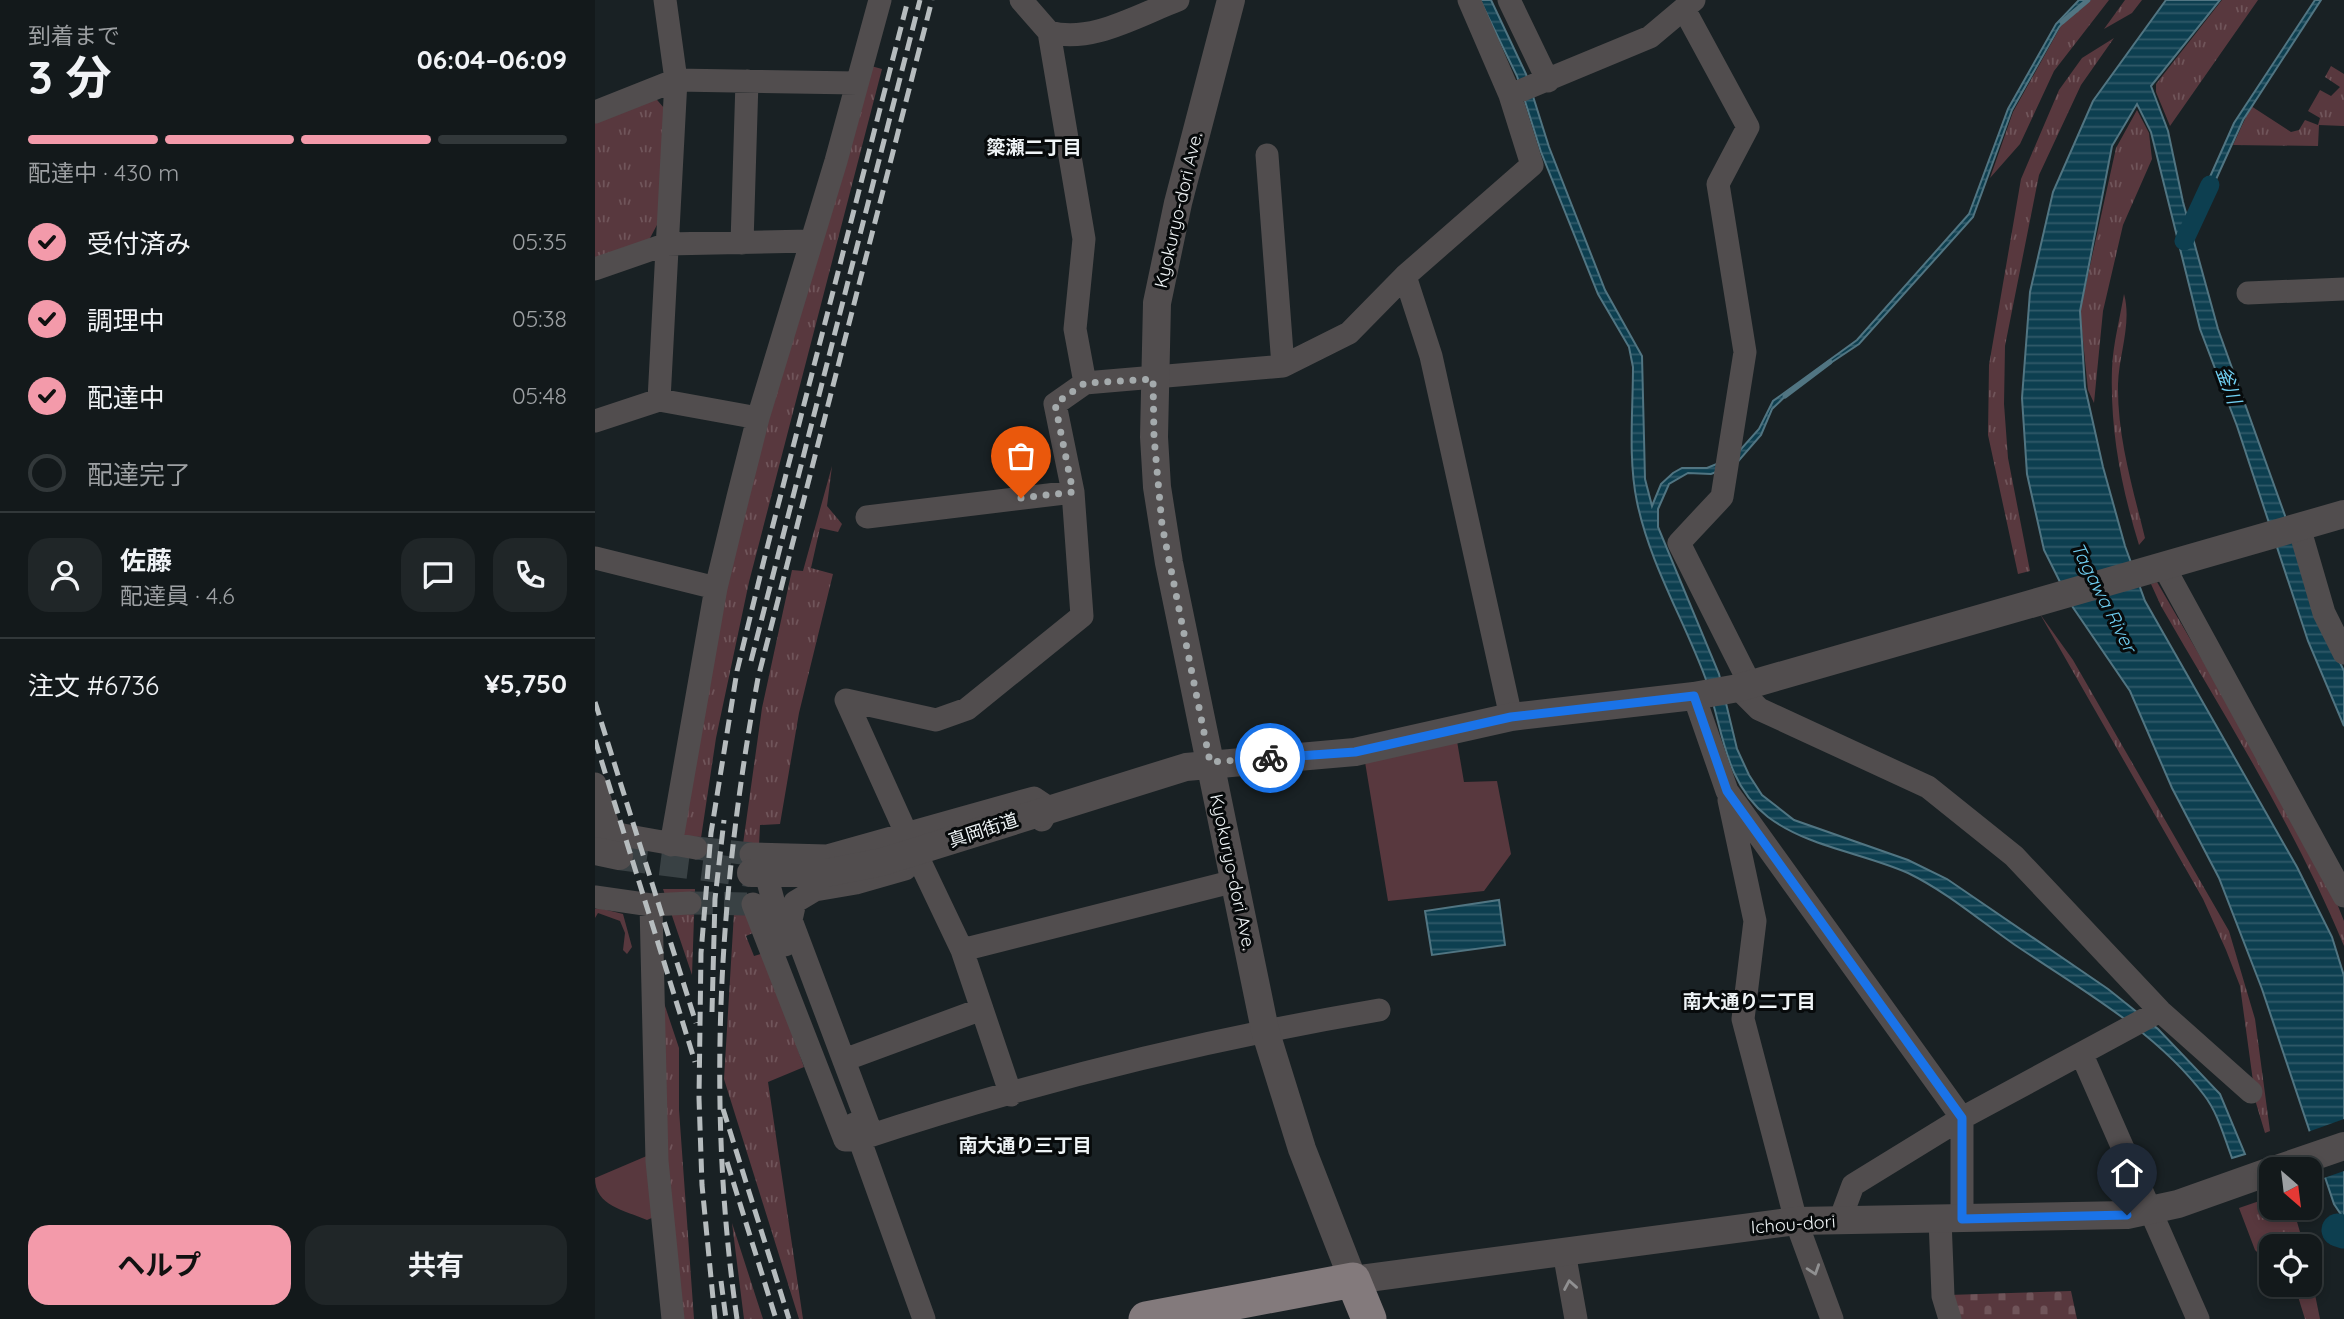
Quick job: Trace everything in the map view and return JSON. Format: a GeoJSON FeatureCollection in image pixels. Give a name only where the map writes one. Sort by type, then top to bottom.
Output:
{"type":"FeatureCollection","features":[{"type":"Feature","properties":{"kind":"main road"},"geometry":{"type":"LineString","coordinates":[[1146,1319],[1184,1315],[1353,1280],[1369,1319]]}},
{"type":"Feature","properties":{"kind":"street"},"geometry":{"type":"LineString","coordinates":[[659,400],[675,80],[665,0]]}},
{"type":"Feature","properties":{"kind":"street"},"geometry":{"type":"LineString","coordinates":[[671,845],[716,588],[758,418],[880,0]]}},
{"type":"Feature","properties":{"kind":"street"},"geometry":{"type":"LineString","coordinates":[[1021,0],[1049,32],[1084,239],[1075,329],[1085,383]]}},
{"type":"Feature","properties":{"kind":"street"},"geometry":{"type":"LineString","coordinates":[[1049,32],[1073,36],[1094,32],[1178,0]]}},
{"type":"Feature","properties":{"kind":"street","name":"Kyokuryo-dori Ave."},"geometry":{"type":"LineString","coordinates":[[1231,0],[1163,265],[1157,303],[1153,379],[1154,437],[1162,525],[1265,1030],[1294,1129],[1353,1280]]}},
{"type":"Feature","properties":{"kind":"street"},"geometry":{"type":"LineString","coordinates":[[907,835],[846,700],[936,720],[967,709],[1082,616],[1073,492],[1055,404],[1085,383],[1283,366],[1349,333],[1405,276],[1532,165],[1510,95],[1469,0]]}},
{"type":"Feature","properties":{"kind":"street"},"geometry":{"type":"LineString","coordinates":[[1509,0],[1548,81]]}},
{"type":"Feature","properties":{"kind":"street"},"geometry":{"type":"LineString","coordinates":[[1510,95],[1650,37],[1689,5],[1748,127],[1718,184],[1745,352],[1722,497],[1679,543],[1744,686],[1759,709],[1928,788],[2014,856],[2160,1011],[2251,1092]]}},
{"type":"Feature","properties":{"kind":"street"},"geometry":{"type":"LineString","coordinates":[[595,112],[675,80],[857,83]]}},
{"type":"Feature","properties":{"kind":"street"},"geometry":{"type":"LineString","coordinates":[[742,243],[747,81]]}},
{"type":"Feature","properties":{"kind":"street"},"geometry":{"type":"LineString","coordinates":[[1267,155],[1283,366]]}},
{"type":"Feature","properties":{"kind":"street"},"geometry":{"type":"LineString","coordinates":[[595,269],[667,244],[810,241]]}},
{"type":"Feature","properties":{"kind":"street"},"geometry":{"type":"LineString","coordinates":[[1405,276],[1431,356],[1511,717]]}},
{"type":"Feature","properties":{"kind":"street"},"geometry":{"type":"LineString","coordinates":[[2248,293],[2344,289]]}},
{"type":"Feature","properties":{"kind":"street"},"geometry":{"type":"LineString","coordinates":[[595,421],[659,400],[758,418]]}},
{"type":"Feature","properties":{"kind":"street"},"geometry":{"type":"LineString","coordinates":[[867,517],[1073,492]]}},
{"type":"Feature","properties":{"kind":"street","name":"真岡街道"},"geometry":{"type":"LineString","coordinates":[[756,867],[826,873],[881,862],[1163,772],[1210,762],[1355,752],[1511,717],[1694,696],[1744,686],[2344,514]]}},
{"type":"Feature","properties":{"kind":"street"},"geometry":{"type":"LineString","coordinates":[[2287,530],[2344,653]]}},
{"type":"Feature","properties":{"kind":"street"},"geometry":{"type":"LineString","coordinates":[[595,558],[716,588]]}},
{"type":"Feature","properties":{"kind":"street"},"geometry":{"type":"LineString","coordinates":[[2158,567],[2344,896]]}},
{"type":"Feature","properties":{"kind":"street"},"geometry":{"type":"LineString","coordinates":[[1694,696],[1727,791],[1755,921],[1743,1019],[1796,1222],[1832,1319]]}},
{"type":"Feature","properties":{"kind":"street"},"geometry":{"type":"LineString","coordinates":[[595,784],[602,847],[671,845],[696,848]]}},
{"type":"Feature","properties":{"kind":"street"},"geometry":{"type":"LineString","coordinates":[[1727,791],[1962,1118],[1943,1296],[1950,1319]]}},
{"type":"Feature","properties":{"kind":"street"},"geometry":{"type":"LineString","coordinates":[[866,1137],[779,930],[756,867],[827,856],[1034,798],[1049,808],[1040,824],[921,864],[856,883],[815,890],[795,902],[791,920],[844,1060],[923,1319]]}},
{"type":"Feature","properties":{"kind":"street"},"geometry":{"type":"LineString","coordinates":[[921,864],[962,950],[1011,1095]]}},
{"type":"Feature","properties":{"kind":"street"},"geometry":{"type":"LineString","coordinates":[[962,950],[1235,881]]}},
{"type":"Feature","properties":{"kind":"street"},"geometry":{"type":"LineString","coordinates":[[595,897],[651,905],[689,904]]}},
{"type":"Feature","properties":{"kind":"street"},"geometry":{"type":"LineString","coordinates":[[753,904],[845,1140],[866,1137],[1161,1052],[1379,1010]]}},
{"type":"Feature","properties":{"kind":"street"},"geometry":{"type":"LineString","coordinates":[[651,905],[657,1161],[673,1319]]}},
{"type":"Feature","properties":{"kind":"street"},"geometry":{"type":"LineString","coordinates":[[844,1060],[982,1009]]}},
{"type":"Feature","properties":{"kind":"street"},"geometry":{"type":"LineString","coordinates":[[1840,1220],[1853,1185],[1962,1118],[2160,1011]]}},
{"type":"Feature","properties":{"kind":"street"},"geometry":{"type":"LineString","coordinates":[[2082,1055],[2198,1319]]}},
{"type":"Feature","properties":{"kind":"street"},"geometry":{"type":"LineString","coordinates":[[2312,1157],[2344,1146]]}},
{"type":"Feature","properties":{"kind":"street","name":"Ichou-dori"},"geometry":{"type":"LineString","coordinates":[[1353,1280],[1796,1222],[2127,1215],[2152,1211],[2259,1175]]}},
{"type":"Feature","properties":{"kind":"street"},"geometry":{"type":"LineString","coordinates":[[1564,1252],[1576,1319]]}},
{"type":"Feature","properties":{"kind":"green space"},"geometry":{"type":"Polygon","coordinates":[[[2091,0],[2109,0],[2054,71],[2020,144],[1990,178],[2013,112],[2062,24],[2091,0]]]}},
{"type":"Feature","properties":{"kind":"green space"},"geometry":{"type":"Polygon","coordinates":[[[2125,0],[2142,0],[2132,13],[2104,29],[2125,0]]]}},
{"type":"Feature","properties":{"kind":"green space"},"geometry":{"type":"Polygon","coordinates":[[[2222,0],[2258,0],[2170,126],[2156,92],[2156,84],[2222,0]]]}},
{"type":"Feature","properties":{"kind":"green space"},"geometry":{"type":"Polygon","coordinates":[[[2114,38],[2081,85],[2039,175],[2005,346],[2004,404],[2008,458],[2030,571],[2018,574],[1988,435],[1989,365],[2021,179],[2059,90],[2082,58],[2114,38]]]}},
{"type":"Feature","properties":{"kind":"green space"},"geometry":{"type":"Polygon","coordinates":[[[871,66],[882,69],[749,582],[716,738],[701,838],[679,837],[740,516],[871,66]]]}},
{"type":"Feature","properties":{"kind":"green space"},"geometry":{"type":"Polygon","coordinates":[[[2331,66],[2344,74],[2344,126],[2319,125],[2318,146],[2233,145],[2251,106],[2291,132],[2299,130],[2305,120],[2318,125],[2320,118],[2308,111],[2320,90],[2331,96],[2340,87],[2325,77],[2331,66]]]}},
{"type":"Feature","properties":{"kind":"green space"},"geometry":{"type":"Polygon","coordinates":[[[652,94],[664,108],[658,223],[649,240],[595,260],[595,117],[652,94]]]}},
{"type":"Feature","properties":{"kind":"green space"},"geometry":{"type":"Polygon","coordinates":[[[2137,110],[2149,133],[2152,159],[2123,225],[2103,311],[2094,403],[2088,390],[2080,311],[2116,148],[2137,110]]]}},
{"type":"Feature","properties":{"kind":"green space"},"geometry":{"type":"Polygon","coordinates":[[[2124,294],[2127,316],[2119,373],[2118,404],[2127,462],[2145,538],[2139,545],[2122,479],[2113,414],[2113,360],[2124,294]]]}},
{"type":"Feature","properties":{"kind":"green space"},"geometry":{"type":"Polygon","coordinates":[[[832,466],[827,506],[842,524],[838,532],[820,528],[811,568],[833,574],[799,713],[780,824],[760,825],[759,846],[743,844],[762,708],[792,570],[803,571],[832,466]]]}},
{"type":"Feature","properties":{"kind":"green space"},"geometry":{"type":"Polygon","coordinates":[[[2157,582],[2293,816],[2344,921],[2344,946],[2281,815],[2161,606],[2151,584],[2157,582]]]}},
{"type":"Feature","properties":{"kind":"green space"},"geometry":{"type":"Polygon","coordinates":[[[2040,614],[2073,660],[2229,931],[2255,1019],[2270,1131],[2265,1133],[2256,1103],[2240,986],[2226,950],[2203,899],[2040,614]]]}},
{"type":"Feature","properties":{"kind":"green space"},"geometry":{"type":"Polygon","coordinates":[[[1457,741],[1464,782],[1497,781],[1511,854],[1484,891],[1388,901],[1365,762],[1457,741]]]}},
{"type":"Feature","properties":{"kind":"green space"},"geometry":{"type":"Polygon","coordinates":[[[663,889],[695,889],[692,975],[663,889]]]}},
{"type":"Feature","properties":{"kind":"green space"},"geometry":{"type":"Polygon","coordinates":[[[735,896],[745,896],[755,932],[746,936],[754,956],[764,953],[804,1067],[768,1082],[803,1319],[799,1319],[724,1079],[735,896]]]}},
{"type":"Feature","properties":{"kind":"green space"},"geometry":{"type":"Polygon","coordinates":[[[595,909],[623,914],[632,947],[627,954],[623,950],[625,933],[620,921],[598,913],[595,918],[595,909]]]}},
{"type":"Feature","properties":{"kind":"green space"},"geometry":{"type":"Polygon","coordinates":[[[662,997],[679,1048],[679,1110],[694,1319],[683,1319],[664,1158],[662,997]]]}},
{"type":"Feature","properties":{"kind":"green space"},"geometry":{"type":"Polygon","coordinates":[[[649,1155],[654,1217],[647,1220],[605,1201],[596,1187],[595,1178],[649,1155]]]}},
{"type":"Feature","properties":{"kind":"green space"},"geometry":{"type":"Polygon","coordinates":[[[2259,1201],[2259,1220],[2296,1220],[2301,1234],[2259,1234],[2259,1254],[2239,1208],[2259,1201]]]}},
{"type":"Feature","properties":{"kind":"green space"},"geometry":{"type":"Polygon","coordinates":[[[732,1223],[763,1319],[744,1319],[732,1223]]]}},
{"type":"Feature","properties":{"kind":"green space"},"geometry":{"type":"Polygon","coordinates":[[[2071,1291],[2077,1319],[1957,1319],[1948,1295],[2071,1291]]]}},
{"type":"Feature","properties":{"kind":"green space"},"geometry":{"type":"Polygon","coordinates":[[[2298,1297],[2316,1297],[2320,1319],[2305,1319],[2298,1297]]]}},
{"type":"Feature","properties":{"kind":"water"},"geometry":{"type":"Polygon","coordinates":[[[1480,0],[1491,0],[1526,74],[1549,147],[1605,290],[1642,356],[1645,479],[1652,506],[1661,484],[1673,473],[1682,468],[1707,468],[1734,457],[1759,429],[1773,401],[1857,340],[1969,214],[2008,109],[2056,24],[2079,0],[2088,0],[2059,27],[2012,110],[1973,217],[1859,344],[1796,386],[1772,409],[1761,435],[1735,465],[1711,474],[1688,473],[1669,484],[1658,509],[1658,527],[1719,674],[1737,749],[1762,795],[1794,820],[1908,860],[1947,879],[2108,989],[2158,1029],[2220,1094],[2245,1154],[2232,1158],[2217,1117],[2204,1095],[2164,1051],[2116,1012],[1963,907],[1908,873],[1818,843],[1784,827],[1753,803],[1742,787],[1726,752],[1705,677],[1658,569],[1637,502],[1633,469],[1633,367],[1629,347],[1598,294],[1541,152],[1517,76],[1480,0]]]}},
{"type":"Feature","properties":{"kind":"water"},"geometry":{"type":"Polygon","coordinates":[[[2166,0],[2220,0],[2151,86],[2168,131],[2183,202],[2218,329],[2330,641],[2344,671],[2344,726],[2308,641],[2237,426],[2200,329],[2151,132],[2137,104],[2112,146],[2080,311],[2085,387],[2125,546],[2145,601],[2297,867],[2332,937],[2344,976],[2344,1219],[2334,1204],[2322,1168],[2322,1157],[2318,1157],[2262,989],[2219,878],[2172,788],[2130,691],[2072,606],[2044,550],[2027,474],[2022,398],[2030,292],[2053,192],[2093,101],[2166,0]]]}},
{"type":"Feature","properties":{"kind":"water"},"geometry":{"type":"Polygon","coordinates":[[[2315,0],[2321,0],[2243,120],[2203,208],[2197,206],[2234,123],[2315,0]]]}},
{"type":"Feature","properties":{"kind":"water"},"geometry":{"type":"Polygon","coordinates":[[[1499,900],[1505,945],[1432,955],[1425,911],[1499,900]]]}},
{"type":"Feature","properties":{"kind":"pier"},"geometry":{"type":"Polygon","coordinates":[[[2344,1119],[2344,1171],[2322,1179],[2322,1157],[2313,1157],[2305,1133],[2344,1119]]]}},
{"type":"Feature","properties":{"kind":"waterway"},"geometry":{"type":"LineString","coordinates":[[2062,22],[2088,0]]}},
{"type":"Feature","properties":{"kind":"waterway"},"geometry":{"type":"LineString","coordinates":[[2184,241],[2210,185]]}},
{"type":"Feature","properties":{"kind":"waterway"},"geometry":{"type":"LineString","coordinates":[[1785,396],[1830,362]]}},
{"type":"Feature","properties":{"kind":"waterway"},"geometry":{"type":"LineString","coordinates":[[2338,1230],[2344,1232]]}},
{"type":"Feature","properties":{"kind":"tunnel"},"geometry":{"type":"LineString","coordinates":[[696,848],[751,854]]}},
{"type":"Feature","properties":{"kind":"tunnel"},"geometry":{"type":"LineString","coordinates":[[619,856],[751,873]]}},
{"type":"Feature","properties":{"kind":"tunnel"},"geometry":{"type":"LineString","coordinates":[[690,903],[753,904]]}},
{"type":"Feature","properties":{"kind":"railway"},"geometry":{"type":"LineString","coordinates":[[715,1319],[702,1185],[699,1098],[701,953],[711,833],[737,671],[908,0]]}},
{"type":"Feature","properties":{"kind":"railway"},"geometry":{"type":"LineString","coordinates":[[751,661],[920,0]]}},
{"type":"Feature","properties":{"kind":"railway"},"geometry":{"type":"LineString","coordinates":[[737,1319],[727,1238],[722,1158],[721,998],[726,918],[745,758],[758,678],[932,0]]}},
{"type":"Feature","properties":{"kind":"railway"},"geometry":{"type":"LineString","coordinates":[[595,702],[696,1023]]}},
{"type":"Feature","properties":{"kind":"railway"},"geometry":{"type":"LineString","coordinates":[[595,740],[695,1062]]}},
{"type":"Feature","properties":{"kind":"railway"},"geometry":{"type":"LineString","coordinates":[[712,1012],[715,899],[724,820]]}},
{"type":"Feature","properties":{"kind":"railway"},"geometry":{"type":"LineString","coordinates":[[723,1109],[789,1319]]}},
{"type":"Feature","properties":{"kind":"railway"},"geometry":{"type":"LineString","coordinates":[[727,1162],[776,1319]]}},
{"type":"Feature","properties":{"kind":"railway"},"geometry":{"type":"LineString","coordinates":[[721,1281],[726,1319]]}},
{"type":"Feature","properties":{"kind":"way so far"},"geometry":{"type":"LineString","coordinates":[[1021,498],[1073,492],[1055,404],[1085,383],[1153,379],[1157,487],[1162,525],[1210,762],[1270,758]]}},
{"type":"Feature","properties":{"kind":"district","name":"簗瀬二丁目"},"geometry":{"type":"Point","coordinates":[1034,147]}},
{"type":"Feature","properties":{"kind":"district","name":"南大通り二丁目"},"geometry":{"type":"Point","coordinates":[1749,1001]}},
{"type":"Feature","properties":{"kind":"district","name":"南大通り三丁目"},"geometry":{"type":"Point","coordinates":[1025,1145]}},
{"type":"Feature","properties":{"kind":"route"},"geometry":{"type":"LineString","coordinates":[[1270,758],[1355,752],[1511,717],[1694,696],[1727,791],[1962,1118],[1962,1219],[2127,1215]]}},
{"type":"Feature","properties":{"kind":"water label","name":"釜川"},"geometry":{"type":"Point","coordinates":[2229,385]}},
{"type":"Feature","properties":{"kind":"water label","name":"Tagawa River"},"geometry":{"type":"Point","coordinates":[2104,597]}}]}
